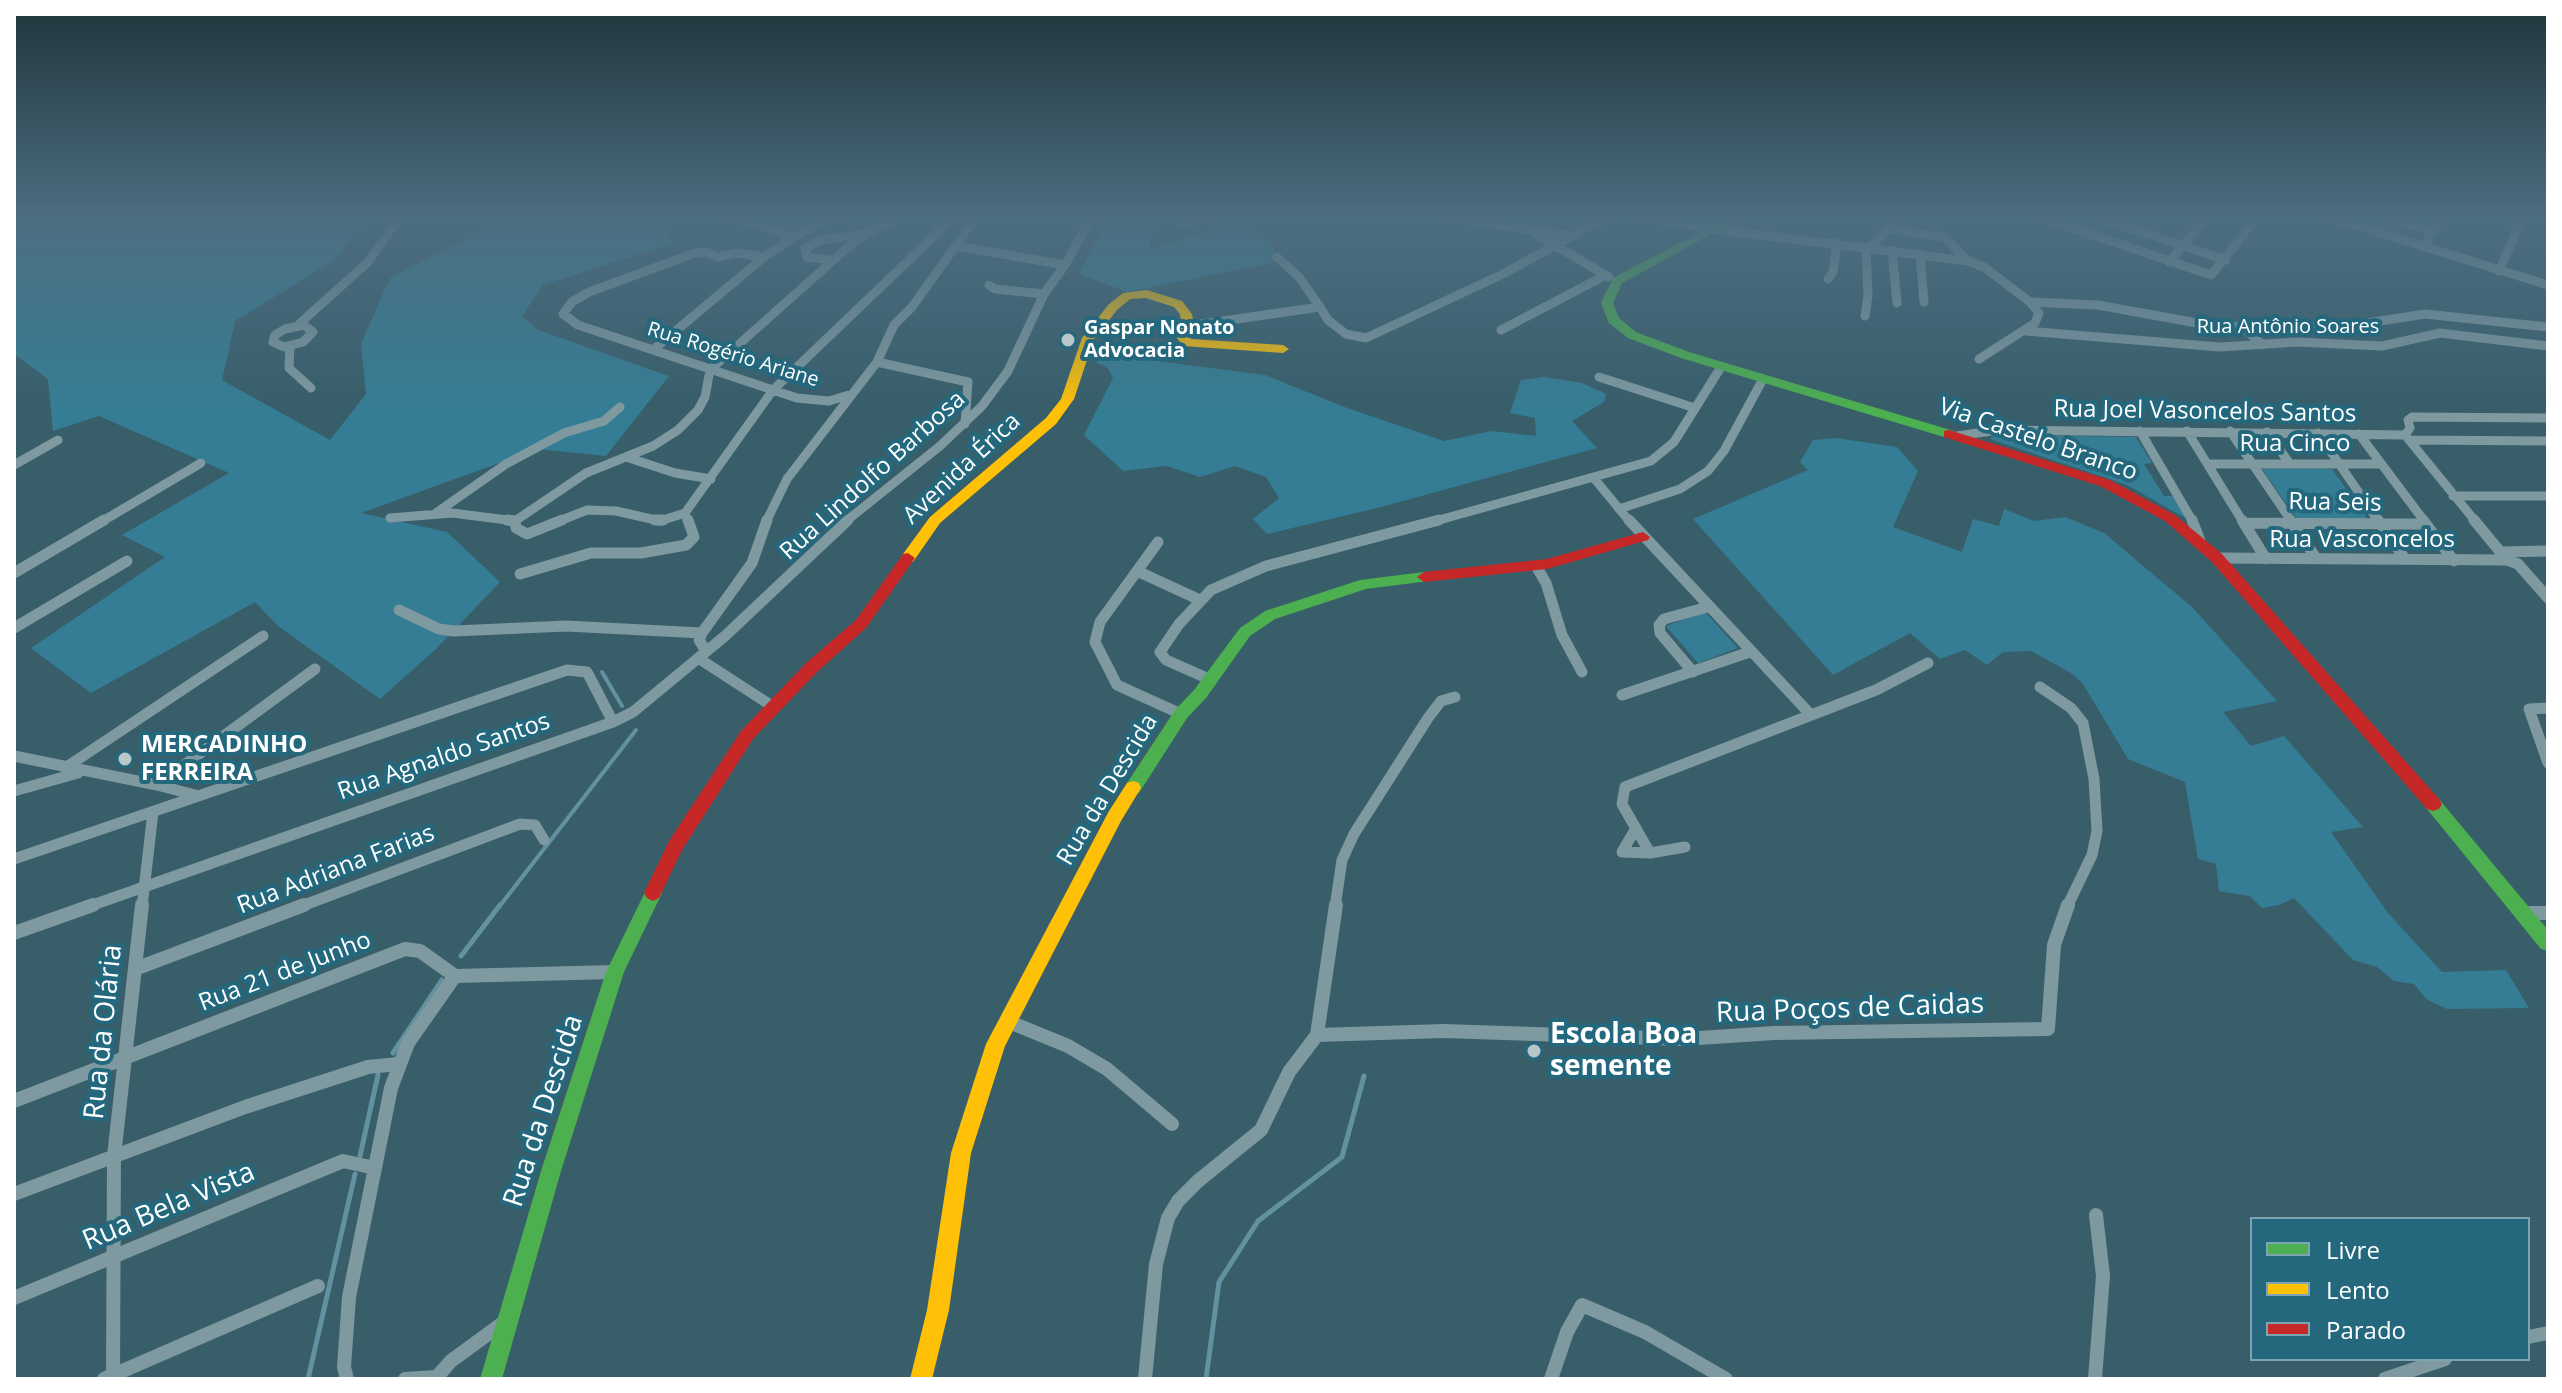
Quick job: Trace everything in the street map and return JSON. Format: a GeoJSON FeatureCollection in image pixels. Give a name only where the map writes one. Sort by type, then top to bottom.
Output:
{"type":"FeatureCollection","features":[{"type":"Feature","properties":{"kind":"street"},"geometry":{"type":"LineString","coordinates":[[298,325],[347,281]]}},
{"type":"Feature","properties":{"kind":"street","name":"Rua Rogério Ariane"},"geometry":{"type":"LineString","coordinates":[[618,281],[572,302],[563,312],[568,320],[710,370],[818,402],[852,394]]}},
{"type":"Feature","properties":{"kind":"street"},"geometry":{"type":"LineString","coordinates":[[654,349],[735,281]]}},
{"type":"Feature","properties":{"kind":"street"},"geometry":{"type":"LineString","coordinates":[[436,513],[515,521],[586,473],[666,439],[689,420],[705,397],[710,370],[809,281]]}},
{"type":"Feature","properties":{"kind":"street"},"geometry":{"type":"LineString","coordinates":[[515,521],[516,528],[527,534],[587,510],[616,511],[660,521],[685,513],[773,390],[887,281]]}},
{"type":"Feature","properties":{"kind":"street"},"geometry":{"type":"LineString","coordinates":[[772,706],[702,655],[699,640],[752,563],[769,514],[787,479],[877,362],[894,325],[931,281]]}},
{"type":"Feature","properties":{"kind":"street","name":"Rua Lindolfo Barbosa"},"geometry":{"type":"LineString","coordinates":[[702,655],[784,583],[845,522],[965,424],[1008,371],[1044,294],[1053,281]]}},
{"type":"Feature","properties":{"kind":"street"},"geometry":{"type":"LineString","coordinates":[[1302,281],[1328,320],[1346,334],[1360,338],[1375,335],[1485,281]]}},
{"type":"Feature","properties":{"kind":"street"},"geometry":{"type":"LineString","coordinates":[[1501,330],[1606,281]]}},
{"type":"Feature","properties":{"kind":"street","name":"Via Castelo Branco"},"geometry":{"type":"LineString","coordinates":[[1611,281],[1608,311],[1620,328],[1652,344],[1957,436],[2126,492],[2161,511],[2217,558],[2548,943]]}},
{"type":"Feature","properties":{"kind":"street"},"geometry":{"type":"LineString","coordinates":[[1865,316],[1868,281]]}},
{"type":"Feature","properties":{"kind":"street"},"geometry":{"type":"LineString","coordinates":[[1895,281],[1897,303]]}},
{"type":"Feature","properties":{"kind":"street"},"geometry":{"type":"LineString","coordinates":[[1922,281],[1924,302]]}},
{"type":"Feature","properties":{"kind":"street"},"geometry":{"type":"LineString","coordinates":[[1979,359],[2026,331],[2039,318],[2039,313],[2030,302],[2002,281]]}},
{"type":"Feature","properties":{"kind":"street"},"geometry":{"type":"LineString","coordinates":[[989,285],[995,289],[1044,294]]}},
{"type":"Feature","properties":{"kind":"street","name":"Avenida Érica"},"geometry":{"type":"LineString","coordinates":[[772,706],[861,624],[935,520],[1051,421],[1067,399],[1088,338],[1113,307],[1134,294],[1178,304],[1186,314],[1188,326]]}},
{"type":"Feature","properties":{"kind":"street"},"geometry":{"type":"LineString","coordinates":[[2030,302],[2087,304],[2208,325],[2264,323],[2335,328],[2425,314],[2548,327]]}},
{"type":"Feature","properties":{"kind":"street"},"geometry":{"type":"LineString","coordinates":[[1283,349],[1187,343],[1183,338],[1188,326],[1320,307]]}},
{"type":"Feature","properties":{"kind":"street"},"geometry":{"type":"LineString","coordinates":[[2240,325],[2263,345]]}},
{"type":"Feature","properties":{"kind":"street"},"geometry":{"type":"LineString","coordinates":[[309,326],[313,332],[308,339],[290,346],[279,346],[273,338],[285,329],[309,326]]}},
{"type":"Feature","properties":{"kind":"street","name":"Rua Antônio Soares"},"geometry":{"type":"LineString","coordinates":[[2026,331],[2163,344],[2246,348],[2297,342],[2382,346],[2427,334],[2453,333],[2548,346]]}},
{"type":"Feature","properties":{"kind":"street"},"geometry":{"type":"LineString","coordinates":[[290,346],[289,368],[311,388]]}},
{"type":"Feature","properties":{"kind":"street"},"geometry":{"type":"LineString","coordinates":[[877,362],[968,382],[965,424]]}},
{"type":"Feature","properties":{"kind":"street"},"geometry":{"type":"LineString","coordinates":[[1209,679],[1166,660],[1160,652],[1200,600],[1234,578],[1266,566],[1631,469],[1658,456],[1674,442],[1721,367]]}},
{"type":"Feature","properties":{"kind":"street"},"geometry":{"type":"LineString","coordinates":[[1599,377],[1695,408]]}},
{"type":"Feature","properties":{"kind":"street"},"geometry":{"type":"LineString","coordinates":[[1619,509],[1680,489],[1708,471],[1724,451],[1763,379]]}},
{"type":"Feature","properties":{"kind":"street"},"geometry":{"type":"LineString","coordinates":[[390,518],[431,517],[506,464],[564,433],[604,421],[620,407]]}},
{"type":"Feature","properties":{"kind":"street"},"geometry":{"type":"LineString","coordinates":[[2548,418],[2420,417],[2408,420],[2408,437],[2453,496],[2503,556],[2518,564],[2548,598]]}},
{"type":"Feature","properties":{"kind":"street","name":"Rua Joel Vasoncelos Santos"},"geometry":{"type":"LineString","coordinates":[[1957,436],[1998,430],[2230,431],[2548,441]]}},
{"type":"Feature","properties":{"kind":"street"},"geometry":{"type":"LineString","coordinates":[[2140,431],[2182,497],[2200,541]]}},
{"type":"Feature","properties":{"kind":"street"},"geometry":{"type":"LineString","coordinates":[[2187,431],[2266,559]]}},
{"type":"Feature","properties":{"kind":"street"},"geometry":{"type":"LineString","coordinates":[[2230,431],[2316,558]]}},
{"type":"Feature","properties":{"kind":"street"},"geometry":{"type":"LineString","coordinates":[[2267,432],[2290,464]]}},
{"type":"Feature","properties":{"kind":"street"},"geometry":{"type":"LineString","coordinates":[[2318,433],[2405,559]]}},
{"type":"Feature","properties":{"kind":"street"},"geometry":{"type":"LineString","coordinates":[[2359,434],[2454,561]]}},
{"type":"Feature","properties":{"kind":"street"},"geometry":{"type":"LineString","coordinates":[[14,465],[58,440]]}},
{"type":"Feature","properties":{"kind":"street"},"geometry":{"type":"LineString","coordinates":[[626,457],[675,473],[711,479]]}},
{"type":"Feature","properties":{"kind":"street"},"geometry":{"type":"LineString","coordinates":[[14,573],[201,463]]}},
{"type":"Feature","properties":{"kind":"street","name":"Rua Cinco"},"geometry":{"type":"LineString","coordinates":[[2208,464],[2381,464]]}},
{"type":"Feature","properties":{"kind":"street"},"geometry":{"type":"LineString","coordinates":[[1593,477],[1643,537],[1811,715]]}},
{"type":"Feature","properties":{"kind":"street"},"geometry":{"type":"LineString","coordinates":[[2453,496],[2548,496]]}},
{"type":"Feature","properties":{"kind":"street"},"geometry":{"type":"LineString","coordinates":[[520,574],[591,553],[641,553],[686,545],[694,537],[685,513]]}},
{"type":"Feature","properties":{"kind":"street","name":"Rua Seis"},"geometry":{"type":"LineString","coordinates":[[2244,523],[2426,524]]}},
{"type":"Feature","properties":{"kind":"street","name":"Rua da Descida"},"geometry":{"type":"LineString","coordinates":[[921,1379],[938,1310],[961,1153],[996,1044],[1115,816],[1181,714],[1245,632],[1270,615],[1365,584],[1536,566],[1643,537]]}},
{"type":"Feature","properties":{"kind":"street"},"geometry":{"type":"LineString","coordinates":[[1158,542],[1096,628],[1095,642],[1117,685],[1181,714]]}},
{"type":"Feature","properties":{"kind":"street","name":"Rua Vasconcelos"},"geometry":{"type":"LineString","coordinates":[[2217,558],[2454,561],[2548,551]]}},
{"type":"Feature","properties":{"kind":"street"},"geometry":{"type":"LineString","coordinates":[[14,628],[127,561]]}},
{"type":"Feature","properties":{"kind":"street"},"geometry":{"type":"LineString","coordinates":[[1536,566],[1546,583],[1562,635],[1582,672]]}},
{"type":"Feature","properties":{"kind":"street"},"geometry":{"type":"LineString","coordinates":[[1137,571],[1200,600]]}},
{"type":"Feature","properties":{"kind":"street"},"geometry":{"type":"LineString","coordinates":[[1693,672],[1660,633],[1659,625],[1664,619],[1708,607]]}},
{"type":"Feature","properties":{"kind":"street"},"geometry":{"type":"LineString","coordinates":[[399,610],[439,629],[473,631],[566,626],[702,633]]}},
{"type":"Feature","properties":{"kind":"street"},"geometry":{"type":"LineString","coordinates":[[65,768],[263,636]]}},
{"type":"Feature","properties":{"kind":"street"},"geometry":{"type":"LineString","coordinates":[[1622,695],[1750,652]]}},
{"type":"Feature","properties":{"kind":"street","name":"Rua Agnaldo Santos"},"geometry":{"type":"LineString","coordinates":[[14,933],[613,722],[633,712],[702,655]]}},
{"type":"Feature","properties":{"kind":"street"},"geometry":{"type":"LineString","coordinates":[[1650,853],[1622,804],[1625,787],[1876,690],[1928,663]]}},
{"type":"Feature","properties":{"kind":"street"},"geometry":{"type":"LineString","coordinates":[[157,785],[315,669]]}},
{"type":"Feature","properties":{"kind":"street"},"geometry":{"type":"LineString","coordinates":[[14,859],[575,669],[587,672],[613,722]]}},
{"type":"Feature","properties":{"kind":"street","name":"Rua Poços de Caidas"},"geometry":{"type":"LineString","coordinates":[[1317,1035],[1444,1031],[1684,1039],[1789,1032],[2048,1029],[2054,945],[2059,924],[2092,855],[2097,831],[2094,779],[2083,723],[2071,708],[2040,687]]}},
{"type":"Feature","properties":{"kind":"street"},"geometry":{"type":"LineString","coordinates":[[1145,1379],[1156,1264],[1168,1218],[1178,1201],[1198,1181],[1261,1130],[1289,1072],[1317,1035],[1342,860],[1354,834],[1428,718],[1441,701],[1455,697]]}},
{"type":"Feature","properties":{"kind":"street","name":"Rua da Descida"},"geometry":{"type":"LineString","coordinates":[[491,1379],[615,972],[675,846],[747,735],[772,706]]}},
{"type":"Feature","properties":{"kind":"street"},"geometry":{"type":"LineString","coordinates":[[2548,708],[2531,707],[2529,715],[2548,763]]}},
{"type":"Feature","properties":{"kind":"street"},"geometry":{"type":"LineString","coordinates":[[14,756],[199,796]]}},
{"type":"Feature","properties":{"kind":"street"},"geometry":{"type":"LineString","coordinates":[[14,791],[83,771]]}},
{"type":"Feature","properties":{"kind":"street","name":"Rua da Olária"},"geometry":{"type":"LineString","coordinates":[[110,1378],[116,1258],[114,1156],[153,812]]}},
{"type":"Feature","properties":{"kind":"street","name":"Rua Adriana Farias"},"geometry":{"type":"LineString","coordinates":[[135,969],[520,824],[535,825],[544,840]]}},
{"type":"Feature","properties":{"kind":"street"},"geometry":{"type":"LineString","coordinates":[[1636,828],[1622,852],[1650,853],[1685,847]]}},
{"type":"Feature","properties":{"kind":"street"},"geometry":{"type":"LineString","coordinates":[[2525,913],[2548,913]]}},
{"type":"Feature","properties":{"kind":"street","name":"Rua 21 de Junho"},"geometry":{"type":"LineString","coordinates":[[14,1101],[405,949],[420,951],[455,976]]}},
{"type":"Feature","properties":{"kind":"street"},"geometry":{"type":"LineString","coordinates":[[347,1379],[344,1367],[349,1297],[398,1064],[408,1043],[455,976],[615,972]]}},
{"type":"Feature","properties":{"kind":"street"},"geometry":{"type":"LineString","coordinates":[[1007,1021],[1068,1046],[1107,1069],[1172,1124]]}},
{"type":"Feature","properties":{"kind":"street"},"geometry":{"type":"LineString","coordinates":[[14,1194],[245,1107],[368,1067],[398,1064]]}},
{"type":"Feature","properties":{"kind":"street","name":"Rua Bela Vista"},"geometry":{"type":"LineString","coordinates":[[14,1298],[343,1161],[375,1168]]}},
{"type":"Feature","properties":{"kind":"street"},"geometry":{"type":"LineString","coordinates":[[2095,1379],[2103,1276],[2096,1215]]}},
{"type":"Feature","properties":{"kind":"street"},"geometry":{"type":"LineString","coordinates":[[110,1378],[318,1286]]}},
{"type":"Feature","properties":{"kind":"street"},"geometry":{"type":"LineString","coordinates":[[1551,1379],[1567,1332],[1582,1305],[1645,1332],[1726,1379]]}},
{"type":"Feature","properties":{"kind":"street"},"geometry":{"type":"LineString","coordinates":[[405,1379],[436,1378],[481,1337],[507,1319]]}},
{"type":"Feature","properties":{"kind":"street"},"geometry":{"type":"LineString","coordinates":[[2384,1378],[2439,1361]]}},
{"type":"Feature","properties":{"kind":"shaded area"},"geometry":{"type":"Polygon","coordinates":[[[14,281],[300,281],[235,321],[222,380],[330,440],[366,394],[361,344],[389,281],[555,281],[543,285],[522,316],[538,330],[669,376],[606,456],[538,449],[361,513],[447,532],[500,582],[436,649],[380,699],[278,626],[255,602],[91,693],[31,648],[165,557],[122,535],[229,473],[99,416],[53,431],[48,379],[14,354],[14,281]]]}},
{"type":"Feature","properties":{"kind":"shaded area"},"geometry":{"type":"Polygon","coordinates":[[[1098,281],[1182,281],[1127,292],[1098,281]]]}},
{"type":"Feature","properties":{"kind":"shaded area"},"geometry":{"type":"Polygon","coordinates":[[[1095,353],[1265,375],[1347,408],[1444,441],[1492,431],[1536,436],[1535,418],[1510,413],[1521,380],[1544,377],[1582,383],[1606,394],[1604,402],[1572,421],[1597,448],[1381,507],[1267,534],[1253,519],[1279,498],[1266,477],[1235,466],[1200,477],[1167,466],[1123,471],[1084,435],[1113,378],[1107,367],[1097,363],[1095,353]]]}},
{"type":"Feature","properties":{"kind":"shaded area"},"geometry":{"type":"Polygon","coordinates":[[[1995,435],[2136,437],[2152,463],[2144,464],[2164,496],[2173,496],[2187,519],[2127,485],[1990,438],[1995,435]]]}},
{"type":"Feature","properties":{"kind":"shaded area"},"geometry":{"type":"Polygon","coordinates":[[[1836,438],[1897,447],[1918,471],[1893,527],[1962,552],[1973,519],[1999,526],[2004,509],[2034,521],[2065,517],[2104,533],[2192,607],[2277,701],[2223,712],[2251,746],[2284,736],[2363,827],[2331,832],[2388,913],[2442,972],[2506,970],[2529,1008],[2447,1009],[2426,999],[2414,984],[2394,981],[2377,967],[2353,960],[2294,898],[2262,908],[2250,896],[2219,891],[2216,864],[2198,859],[2185,782],[2128,759],[2083,684],[2071,673],[2031,651],[2003,652],[1987,665],[1965,650],[1940,659],[1910,633],[1833,675],[1693,519],[1808,470],[1800,462],[1813,440],[1836,438]]]}},
{"type":"Feature","properties":{"kind":"shaded area"},"geometry":{"type":"Polygon","coordinates":[[[2262,469],[2332,469],[2368,519],[2296,518],[2262,469]]]}},
{"type":"Feature","properties":{"kind":"shaded area"},"geometry":{"type":"Polygon","coordinates":[[[1705,612],[1738,648],[1698,663],[1666,626],[1705,612]]]}},
{"type":"Feature","properties":{"kind":"waterway"},"geometry":{"type":"LineString","coordinates":[[602,672],[622,706]]}},
{"type":"Feature","properties":{"kind":"waterway"},"geometry":{"type":"LineString","coordinates":[[499,907],[636,730]]}},
{"type":"Feature","properties":{"kind":"waterway"},"geometry":{"type":"LineString","coordinates":[[461,956],[500,905]]}},
{"type":"Feature","properties":{"kind":"waterway"},"geometry":{"type":"LineString","coordinates":[[393,1053],[442,980]]}},
{"type":"Feature","properties":{"kind":"waterway"},"geometry":{"type":"LineString","coordinates":[[360,1156],[378,1075]]}},
{"type":"Feature","properties":{"kind":"waterway"},"geometry":{"type":"LineString","coordinates":[[1206,1379],[1219,1282],[1258,1221],[1342,1157],[1364,1076]]}},
{"type":"Feature","properties":{"kind":"waterway"},"geometry":{"type":"LineString","coordinates":[[308,1379],[355,1174]]}},
{"type":"Feature","properties":{"kind":"traffic: fast"},"geometry":{"type":"LineString","coordinates":[[1617,281],[1607,303],[1613,320],[1632,335],[1685,355],[1949,434]]}},
{"type":"Feature","properties":{"kind":"traffic: fast"},"geometry":{"type":"LineString","coordinates":[[1133,788],[1181,714],[1200,694],[1245,632],[1270,615],[1365,584],[1424,577]]}},
{"type":"Feature","properties":{"kind":"traffic: fast"},"geometry":{"type":"LineString","coordinates":[[2433,804],[2548,943]]}},
{"type":"Feature","properties":{"kind":"traffic: fast"},"geometry":{"type":"LineString","coordinates":[[491,1379],[551,1171],[615,972],[653,893]]}},
{"type":"Feature","properties":{"kind":"traffic: slow"},"geometry":{"type":"LineString","coordinates":[[908,558],[935,520],[1051,421],[1067,399],[1088,338],[1113,307],[1127,296],[1147,294],[1178,304],[1186,314],[1188,326],[1183,338],[1187,343],[1283,349]]}},
{"type":"Feature","properties":{"kind":"traffic: slow"},"geometry":{"type":"LineString","coordinates":[[921,1379],[938,1310],[961,1153],[996,1044],[1115,816],[1133,788]]}},
{"type":"Feature","properties":{"kind":"traffic: jam"},"geometry":{"type":"LineString","coordinates":[[1949,434],[2105,483],[2170,518],[2217,558],[2433,804]]}},
{"type":"Feature","properties":{"kind":"traffic: jam"},"geometry":{"type":"LineString","coordinates":[[1424,577],[1547,564],[1643,537]]}},
{"type":"Feature","properties":{"kind":"traffic: jam"},"geometry":{"type":"LineString","coordinates":[[653,893],[675,846],[747,735],[812,667],[861,624],[908,558]]}},
{"type":"Feature","properties":{"kind":"place","name":"Gaspar Nonato Advocacia"},"geometry":{"type":"Point","coordinates":[1068,340]}},
{"type":"Feature","properties":{"kind":"place","name":"MERCADINHO FERREIRA"},"geometry":{"type":"Point","coordinates":[125,759]}},
{"type":"Feature","properties":{"kind":"place","name":"Escola Boa semente"},"geometry":{"type":"Point","coordinates":[1534,1051]}}]}
